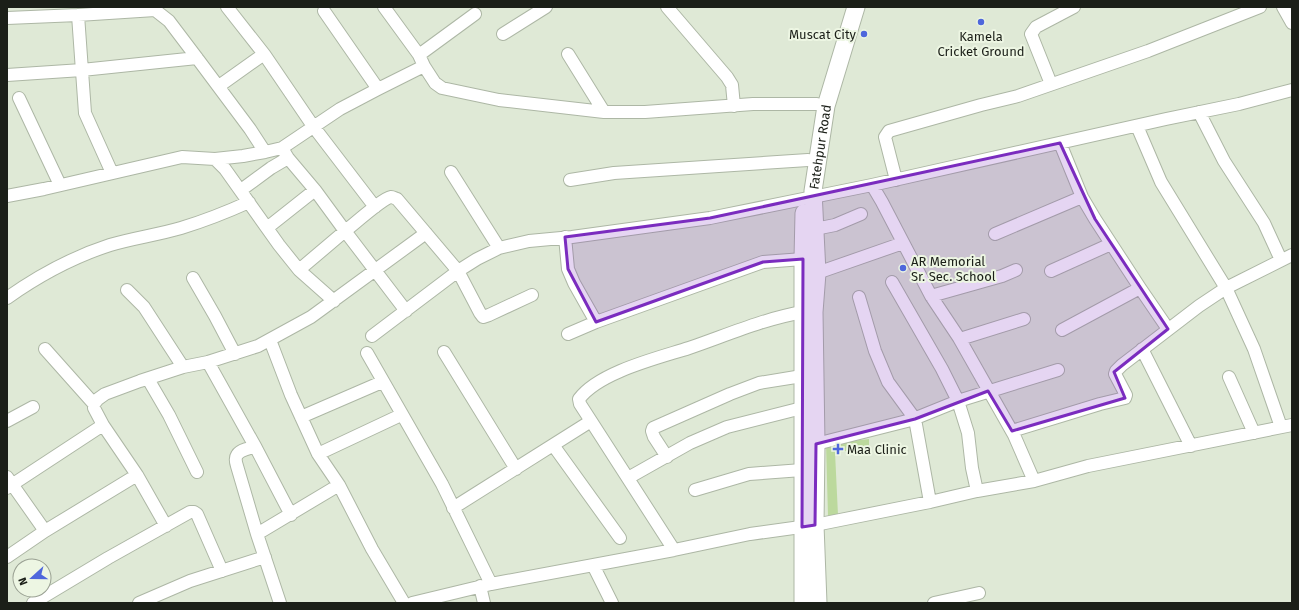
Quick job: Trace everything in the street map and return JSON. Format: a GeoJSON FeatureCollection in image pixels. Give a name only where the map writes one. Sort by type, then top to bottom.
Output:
{"type":"FeatureCollection","features":[{"type":"Feature","properties":{"kind":"street"},"geometry":{"type":"LineString","coordinates":[[227,7],[264,54],[313,126],[375,207]]}},
{"type":"Feature","properties":{"kind":"street"},"geometry":{"type":"LineString","coordinates":[[384,7],[435,83],[442,88],[499,100],[604,112],[652,112],[753,104],[817,104]]}},
{"type":"Feature","properties":{"kind":"street"},"geometry":{"type":"LineString","coordinates":[[503,34],[546,7]]}},
{"type":"Feature","properties":{"kind":"street"},"geometry":{"type":"LineString","coordinates":[[666,7],[727,77],[732,85],[734,106]]}},
{"type":"Feature","properties":{"kind":"street"},"geometry":{"type":"LineString","coordinates":[[818,603],[802,470],[803,259],[809,198],[808,160],[817,104],[846,7]]}},
{"type":"Feature","properties":{"kind":"street","name":"Fatehpur Road"},"geometry":{"type":"LineString","coordinates":[[809,526],[816,444],[814,312],[817,273],[815,229],[809,198],[826,106],[856,7]]}},
{"type":"Feature","properties":{"kind":"street"},"geometry":{"type":"LineString","coordinates":[[1051,84],[1031,34],[1036,27],[1074,7]]}},
{"type":"Feature","properties":{"kind":"street"},"geometry":{"type":"LineString","coordinates":[[896,180],[885,137],[889,132],[980,105],[1018,96],[1148,51],[1260,7]]}},
{"type":"Feature","properties":{"kind":"street"},"geometry":{"type":"LineString","coordinates":[[1284,7],[1292,23]]}},
{"type":"Feature","properties":{"kind":"street"},"geometry":{"type":"LineString","coordinates":[[7,18],[78,15],[155,8],[169,21],[250,129],[265,152]]}},
{"type":"Feature","properties":{"kind":"street"},"geometry":{"type":"LineString","coordinates":[[324,11],[378,89]]}},
{"type":"Feature","properties":{"kind":"street"},"geometry":{"type":"LineString","coordinates":[[7,196],[182,157],[215,159],[282,148],[340,109],[378,89],[421,61],[475,14]]}},
{"type":"Feature","properties":{"kind":"street"},"geometry":{"type":"LineString","coordinates":[[78,15],[85,113],[112,173]]}},
{"type":"Feature","properties":{"kind":"street"},"geometry":{"type":"LineString","coordinates":[[218,86],[264,54]]}},
{"type":"Feature","properties":{"kind":"street"},"geometry":{"type":"LineString","coordinates":[[568,54],[604,112]]}},
{"type":"Feature","properties":{"kind":"street"},"geometry":{"type":"LineString","coordinates":[[7,75],[82,70],[197,58]]}},
{"type":"Feature","properties":{"kind":"street"},"geometry":{"type":"LineString","coordinates":[[372,336],[458,271],[499,248],[529,241],[710,218],[896,180],[1239,104],[1292,90]]}},
{"type":"Feature","properties":{"kind":"street"},"geometry":{"type":"LineString","coordinates":[[19,98],[60,185]]}},
{"type":"Feature","properties":{"kind":"street"},"geometry":{"type":"LineString","coordinates":[[1012,431],[1093,406],[1125,398],[1126,395],[1116,379],[1116,371],[1168,329],[1226,288],[1287,257],[1224,161],[1199,112]]}},
{"type":"Feature","properties":{"kind":"street"},"geometry":{"type":"LineString","coordinates":[[412,603],[486,585],[674,550],[750,534],[809,526],[977,491],[1034,481],[1088,466],[1287,426],[1226,288],[1161,182],[1137,126]]}},
{"type":"Feature","properties":{"kind":"street"},"geometry":{"type":"LineString","coordinates":[[1060,143],[1082,197],[1111,244],[1168,329]]}},
{"type":"Feature","properties":{"kind":"street"},"geometry":{"type":"LineString","coordinates":[[282,148],[288,158],[315,190],[406,311]]}},
{"type":"Feature","properties":{"kind":"street"},"geometry":{"type":"LineString","coordinates":[[241,190],[271,168],[288,158]]}},
{"type":"Feature","properties":{"kind":"street"},"geometry":{"type":"LineString","coordinates":[[215,159],[226,169],[267,228],[299,270],[334,301]]}},
{"type":"Feature","properties":{"kind":"street"},"geometry":{"type":"LineString","coordinates":[[570,180],[614,173],[808,160]]}},
{"type":"Feature","properties":{"kind":"street"},"geometry":{"type":"LineString","coordinates":[[451,172],[499,248]]}},
{"type":"Feature","properties":{"kind":"street"},"geometry":{"type":"LineString","coordinates":[[872,185],[931,296],[960,339],[988,391],[1012,431],[1034,481]]}},
{"type":"Feature","properties":{"kind":"street"},"geometry":{"type":"LineString","coordinates":[[267,228],[315,190]]}},
{"type":"Feature","properties":{"kind":"street"},"geometry":{"type":"LineString","coordinates":[[299,270],[375,207],[392,197],[397,199],[458,271],[483,317],[532,295]]}},
{"type":"Feature","properties":{"kind":"street"},"geometry":{"type":"LineString","coordinates":[[995,234],[1082,197]]}},
{"type":"Feature","properties":{"kind":"street"},"geometry":{"type":"LineString","coordinates":[[7,298],[34,279],[82,256],[109,246],[180,228],[211,218],[249,202]]}},
{"type":"Feature","properties":{"kind":"street"},"geometry":{"type":"LineString","coordinates":[[815,229],[835,224],[861,214]]}},
{"type":"Feature","properties":{"kind":"street"},"geometry":{"type":"LineString","coordinates":[[94,404],[105,394],[183,367],[208,362],[235,354],[270,340],[311,317],[426,233]]}},
{"type":"Feature","properties":{"kind":"street"},"geometry":{"type":"LineString","coordinates":[[565,237],[568,269],[574,284],[596,322]]}},
{"type":"Feature","properties":{"kind":"street"},"geometry":{"type":"LineString","coordinates":[[817,273],[903,244]]}},
{"type":"Feature","properties":{"kind":"street"},"geometry":{"type":"LineString","coordinates":[[1051,271],[1111,244]]}},
{"type":"Feature","properties":{"kind":"street"},"geometry":{"type":"LineString","coordinates":[[568,334],[596,322],[763,262],[803,259]]}},
{"type":"Feature","properties":{"kind":"street"},"geometry":{"type":"LineString","coordinates":[[931,296],[1002,276],[1016,270]]}},
{"type":"Feature","properties":{"kind":"street"},"geometry":{"type":"LineString","coordinates":[[193,278],[235,354]]}},
{"type":"Feature","properties":{"kind":"street"},"geometry":{"type":"LineString","coordinates":[[892,282],[942,369],[958,401],[968,432],[972,468],[977,491]]}},
{"type":"Feature","properties":{"kind":"street"},"geometry":{"type":"LineString","coordinates":[[1062,330],[1140,288]]}},
{"type":"Feature","properties":{"kind":"street"},"geometry":{"type":"LineString","coordinates":[[127,290],[144,307],[183,367]]}},
{"type":"Feature","properties":{"kind":"street"},"geometry":{"type":"LineString","coordinates":[[859,297],[875,351],[888,382],[915,418],[930,502]]}},
{"type":"Feature","properties":{"kind":"street"},"geometry":{"type":"LineString","coordinates":[[674,550],[580,404],[579,399],[582,395],[604,379],[648,360],[778,317],[803,312]]}},
{"type":"Feature","properties":{"kind":"street"},"geometry":{"type":"LineString","coordinates":[[960,339],[1024,319]]}},
{"type":"Feature","properties":{"kind":"street"},"geometry":{"type":"LineString","coordinates":[[270,340],[291,395],[318,454],[339,485],[372,549],[404,603]]}},
{"type":"Feature","properties":{"kind":"street"},"geometry":{"type":"LineString","coordinates":[[45,349],[94,404],[94,408],[103,425],[137,475],[166,526]]}},
{"type":"Feature","properties":{"kind":"street"},"geometry":{"type":"LineString","coordinates":[[1142,349],[1191,446]]}},
{"type":"Feature","properties":{"kind":"street"},"geometry":{"type":"LineString","coordinates":[[444,352],[516,468]]}},
{"type":"Feature","properties":{"kind":"street"},"geometry":{"type":"LineString","coordinates":[[366,353],[442,484],[454,508],[486,585],[484,603]]}},
{"type":"Feature","properties":{"kind":"street"},"geometry":{"type":"LineString","coordinates":[[208,362],[291,515]]}},
{"type":"Feature","properties":{"kind":"street"},"geometry":{"type":"LineString","coordinates":[[816,444],[915,418],[958,401],[1058,370]]}},
{"type":"Feature","properties":{"kind":"street"},"geometry":{"type":"LineString","coordinates":[[667,457],[654,437],[652,431],[653,428],[730,394],[759,383],[802,376]]}},
{"type":"Feature","properties":{"kind":"street"},"geometry":{"type":"LineString","coordinates":[[1229,378],[1254,433]]}},
{"type":"Feature","properties":{"kind":"street"},"geometry":{"type":"LineString","coordinates":[[148,379],[169,415],[197,472]]}},
{"type":"Feature","properties":{"kind":"street"},"geometry":{"type":"LineString","coordinates":[[301,417],[382,382]]}},
{"type":"Feature","properties":{"kind":"street"},"geometry":{"type":"LineString","coordinates":[[7,421],[33,407]]}},
{"type":"Feature","properties":{"kind":"street"},"geometry":{"type":"LineString","coordinates":[[628,478],[690,444],[727,427],[802,408]]}},
{"type":"Feature","properties":{"kind":"street"},"geometry":{"type":"LineString","coordinates":[[318,454],[401,415]]}},
{"type":"Feature","properties":{"kind":"street"},"geometry":{"type":"LineString","coordinates":[[454,508],[591,421]]}},
{"type":"Feature","properties":{"kind":"street"},"geometry":{"type":"LineString","coordinates":[[45,531],[9,483],[103,425]]}},
{"type":"Feature","properties":{"kind":"street"},"geometry":{"type":"LineString","coordinates":[[553,445],[620,538]]}},
{"type":"Feature","properties":{"kind":"street"},"geometry":{"type":"LineString","coordinates":[[256,448],[251,447],[238,453],[236,458],[237,466],[257,534],[280,603]]}},
{"type":"Feature","properties":{"kind":"street"},"geometry":{"type":"LineString","coordinates":[[695,490],[749,474],[802,470]]}},
{"type":"Feature","properties":{"kind":"street"},"geometry":{"type":"LineString","coordinates":[[7,557],[45,531],[137,475]]}},
{"type":"Feature","properties":{"kind":"street"},"geometry":{"type":"LineString","coordinates":[[257,534],[339,485]]}},
{"type":"Feature","properties":{"kind":"street"},"geometry":{"type":"LineString","coordinates":[[33,603],[108,558],[190,512],[197,514],[222,571]]}},
{"type":"Feature","properties":{"kind":"street"},"geometry":{"type":"LineString","coordinates":[[803,603],[809,526]]}},
{"type":"Feature","properties":{"kind":"street"},"geometry":{"type":"LineString","coordinates":[[139,603],[190,581],[265,557]]}},
{"type":"Feature","properties":{"kind":"street"},"geometry":{"type":"LineString","coordinates":[[593,565],[612,603]]}},
{"type":"Feature","properties":{"kind":"street"},"geometry":{"type":"LineString","coordinates":[[934,603],[979,592]]}},
{"type":"Feature","properties":{"kind":"highlighted area"},"geometry":{"type":"Polygon","coordinates":[[[1060,143],[1095,219],[1168,329],[1114,372],[1125,398],[1012,431],[988,391],[915,419],[816,444],[815,525],[802,527],[803,259],[763,262],[596,322],[568,269],[565,237],[710,218],[1060,143]]]}},
{"type":"Feature","properties":{"kind":"building"},"geometry":{"type":"Polygon","coordinates":[[[869,439],[869,449],[835,452],[838,515],[828,516],[826,444],[869,439]]]}},
{"type":"Feature","properties":{"kind":"place","name":"Kamela Cricket Ground"},"geometry":{"type":"Point","coordinates":[981,22]}},
{"type":"Feature","properties":{"kind":"place","name":"Muscat City"},"geometry":{"type":"Point","coordinates":[864,34]}},
{"type":"Feature","properties":{"kind":"place","name":"AR Memorial Sr. Sec. School"},"geometry":{"type":"Point","coordinates":[903,268]}},
{"type":"Feature","properties":{"kind":"place","name":"Maa Clinic"},"geometry":{"type":"Point","coordinates":[838,449]}}]}
